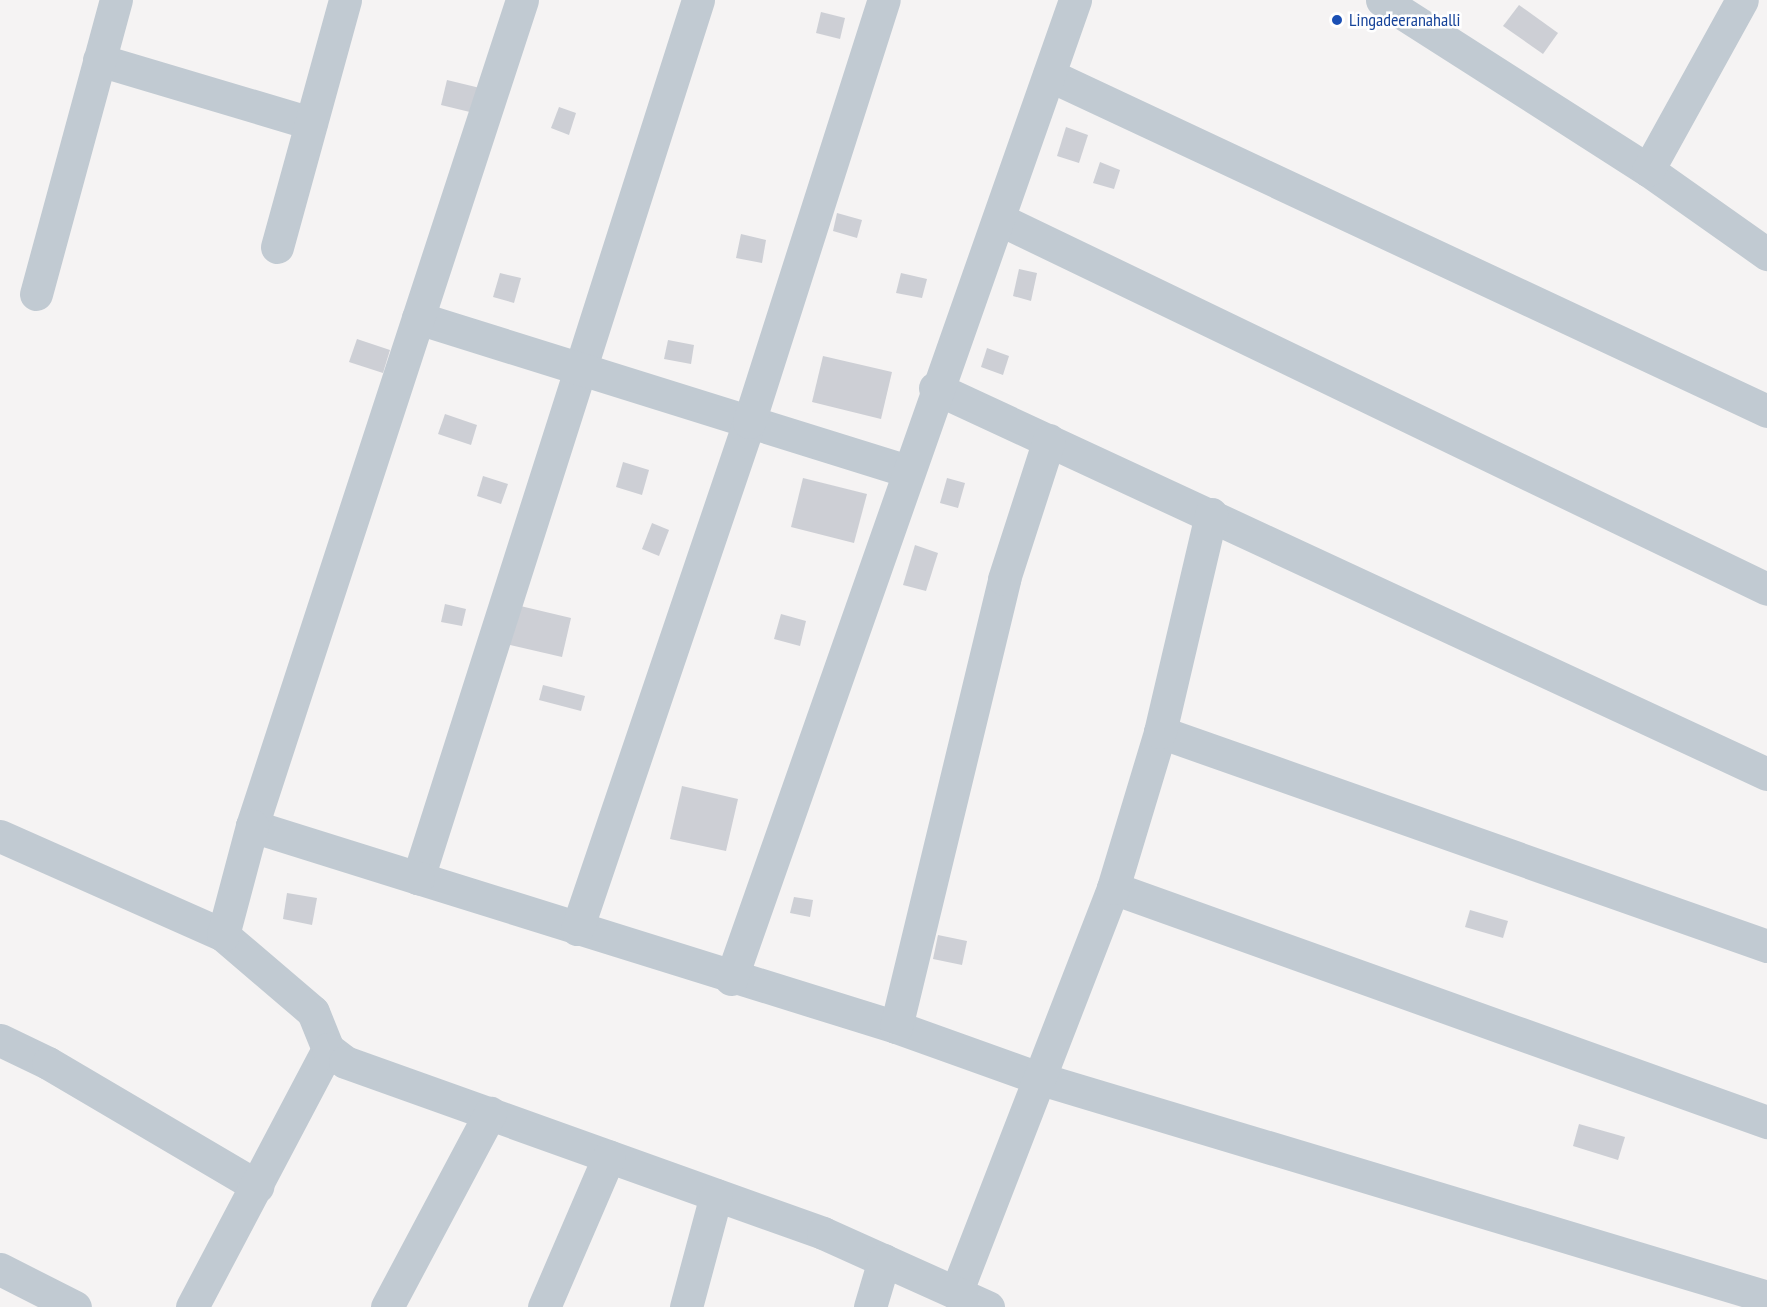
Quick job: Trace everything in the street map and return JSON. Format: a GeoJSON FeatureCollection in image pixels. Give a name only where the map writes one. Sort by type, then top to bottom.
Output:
{"type":"FeatureCollection","features":[{"type":"Feature","properties":{"kind":"street"},"geometry":{"type":"LineString","coordinates":[[36,294],[116,0]]}},
{"type":"Feature","properties":{"kind":"street"},"geometry":{"type":"LineString","coordinates":[[278,246],[345,0]]}},
{"type":"Feature","properties":{"kind":"street"},"geometry":{"type":"LineString","coordinates":[[223,934],[252,826],[522,0]]}},
{"type":"Feature","properties":{"kind":"street"},"geometry":{"type":"LineString","coordinates":[[418,878],[578,368],[698,0]]}},
{"type":"Feature","properties":{"kind":"street"},"geometry":{"type":"LineString","coordinates":[[577,929],[749,422],[884,0]]}},
{"type":"Feature","properties":{"kind":"street"},"geometry":{"type":"LineString","coordinates":[[731,979],[935,388],[999,219],[1075,0]]}},
{"type":"Feature","properties":{"kind":"street"},"geometry":{"type":"LineString","coordinates":[[1382,0],[1648,170],[1767,254]]}},
{"type":"Feature","properties":{"kind":"street"},"geometry":{"type":"LineString","coordinates":[[1648,170],[1742,0]]}},
{"type":"Feature","properties":{"kind":"street"},"geometry":{"type":"LineString","coordinates":[[99,60],[311,123]]}},
{"type":"Feature","properties":{"kind":"street"},"geometry":{"type":"LineString","coordinates":[[1049,75],[1767,411]]}},
{"type":"Feature","properties":{"kind":"street"},"geometry":{"type":"LineString","coordinates":[[999,219],[1767,590]]}},
{"type":"Feature","properties":{"kind":"street"},"geometry":{"type":"LineString","coordinates":[[418,318],[907,471]]}},
{"type":"Feature","properties":{"kind":"street"},"geometry":{"type":"LineString","coordinates":[[935,388],[1211,514],[1767,774]]}},
{"type":"Feature","properties":{"kind":"street"},"geometry":{"type":"LineString","coordinates":[[896,1027],[1004,579],[1049,440]]}},
{"type":"Feature","properties":{"kind":"street"},"geometry":{"type":"LineString","coordinates":[[956,1293],[1041,1080],[1113,888],[1160,732],[1211,514]]}},
{"type":"Feature","properties":{"kind":"street"},"geometry":{"type":"LineString","coordinates":[[1160,732],[1767,946]]}},
{"type":"Feature","properties":{"kind":"street"},"geometry":{"type":"LineString","coordinates":[[252,826],[731,979],[896,1027],[1041,1080],[1767,1297]]}},
{"type":"Feature","properties":{"kind":"street"},"geometry":{"type":"LineString","coordinates":[[0,836],[223,934],[313,1012],[328,1049],[345,1062],[823,1233],[987,1307]]}},
{"type":"Feature","properties":{"kind":"street"},"geometry":{"type":"LineString","coordinates":[[1113,888],[1767,1122]]}},
{"type":"Feature","properties":{"kind":"street"},"geometry":{"type":"LineString","coordinates":[[0,1040],[48,1063],[257,1186]]}},
{"type":"Feature","properties":{"kind":"street"},"geometry":{"type":"LineString","coordinates":[[192,1307],[328,1049]]}},
{"type":"Feature","properties":{"kind":"street"},"geometry":{"type":"LineString","coordinates":[[387,1307],[490,1113]]}},
{"type":"Feature","properties":{"kind":"street"},"geometry":{"type":"LineString","coordinates":[[544,1307],[609,1156]]}},
{"type":"Feature","properties":{"kind":"street"},"geometry":{"type":"LineString","coordinates":[[686,1307],[716,1195]]}},
{"type":"Feature","properties":{"kind":"street"},"geometry":{"type":"LineString","coordinates":[[870,1307],[884,1260]]}},
{"type":"Feature","properties":{"kind":"street"},"geometry":{"type":"LineString","coordinates":[[0,1269],[75,1307]]}},
{"type":"Feature","properties":{"kind":"building"},"geometry":{"type":"Polygon","coordinates":[[[1519,5],[1558,33],[1543,54],[1503,26],[1519,5]]]}},
{"type":"Feature","properties":{"kind":"building"},"geometry":{"type":"Polygon","coordinates":[[[821,12],[845,18],[840,39],[816,33],[821,12]]]}},
{"type":"Feature","properties":{"kind":"building"},"geometry":{"type":"Polygon","coordinates":[[[447,80],[480,88],[474,113],[441,105],[447,80]]]}},
{"type":"Feature","properties":{"kind":"building"},"geometry":{"type":"Polygon","coordinates":[[[559,107],[576,113],[569,135],[551,128],[559,107]]]}},
{"type":"Feature","properties":{"kind":"building"},"geometry":{"type":"Polygon","coordinates":[[[1066,127],[1088,135],[1079,163],[1057,156],[1066,127]]]}},
{"type":"Feature","properties":{"kind":"building"},"geometry":{"type":"Polygon","coordinates":[[[1100,162],[1120,170],[1114,189],[1093,183],[1100,162]]]}},
{"type":"Feature","properties":{"kind":"building"},"geometry":{"type":"Polygon","coordinates":[[[837,213],[862,220],[857,238],[833,231],[837,213]]]}},
{"type":"Feature","properties":{"kind":"building"},"geometry":{"type":"Polygon","coordinates":[[[741,234],[766,240],[762,263],[736,258],[741,234]]]}},
{"type":"Feature","properties":{"kind":"building"},"geometry":{"type":"Polygon","coordinates":[[[1019,269],[1037,273],[1031,301],[1013,296],[1019,269]]]}},
{"type":"Feature","properties":{"kind":"building"},"geometry":{"type":"Polygon","coordinates":[[[500,273],[521,278],[514,303],[493,297],[500,273]]]}},
{"type":"Feature","properties":{"kind":"building"},"geometry":{"type":"Polygon","coordinates":[[[901,273],[927,279],[922,298],[896,293],[901,273]]]}},
{"type":"Feature","properties":{"kind":"building"},"geometry":{"type":"Polygon","coordinates":[[[357,339],[390,350],[383,373],[349,362],[357,339]]]}},
{"type":"Feature","properties":{"kind":"building"},"geometry":{"type":"Polygon","coordinates":[[[668,340],[694,345],[691,364],[664,359],[668,340]]]}},
{"type":"Feature","properties":{"kind":"building"},"geometry":{"type":"Polygon","coordinates":[[[987,348],[1009,356],[1003,375],[981,367],[987,348]]]}},
{"type":"Feature","properties":{"kind":"building"},"geometry":{"type":"Polygon","coordinates":[[[823,356],[892,372],[881,419],[812,402],[823,356]]]}},
{"type":"Feature","properties":{"kind":"building"},"geometry":{"type":"Polygon","coordinates":[[[445,414],[477,425],[471,445],[438,434],[445,414]]]}},
{"type":"Feature","properties":{"kind":"building"},"geometry":{"type":"Polygon","coordinates":[[[623,462],[649,470],[642,495],[616,487],[623,462]]]}},
{"type":"Feature","properties":{"kind":"building"},"geometry":{"type":"Polygon","coordinates":[[[483,476],[508,484],[501,504],[477,496],[483,476]]]}},
{"type":"Feature","properties":{"kind":"building"},"geometry":{"type":"Polygon","coordinates":[[[803,478],[867,494],[854,543],[791,527],[803,478]]]}},
{"type":"Feature","properties":{"kind":"building"},"geometry":{"type":"Polygon","coordinates":[[[947,478],[965,483],[958,508],[940,503],[947,478]]]}},
{"type":"Feature","properties":{"kind":"building"},"geometry":{"type":"Polygon","coordinates":[[[652,523],[669,530],[659,556],[642,549],[652,523]]]}},
{"type":"Feature","properties":{"kind":"building"},"geometry":{"type":"Polygon","coordinates":[[[915,545],[938,553],[926,591],[903,585],[915,545]]]}},
{"type":"Feature","properties":{"kind":"building"},"geometry":{"type":"Polygon","coordinates":[[[445,604],[466,609],[462,626],[441,622],[445,604]]]}},
{"type":"Feature","properties":{"kind":"building"},"geometry":{"type":"Polygon","coordinates":[[[512,604],[571,618],[562,657],[502,643],[512,604]]]}},
{"type":"Feature","properties":{"kind":"building"},"geometry":{"type":"Polygon","coordinates":[[[781,614],[806,621],[800,646],[774,639],[781,614]]]}},
{"type":"Feature","properties":{"kind":"building"},"geometry":{"type":"Polygon","coordinates":[[[543,685],[585,696],[581,711],[539,700],[543,685]]]}},
{"type":"Feature","properties":{"kind":"building"},"geometry":{"type":"Polygon","coordinates":[[[682,786],[738,799],[726,851],[670,839],[682,786]]]}},
{"type":"Feature","properties":{"kind":"building"},"geometry":{"type":"Polygon","coordinates":[[[287,893],[317,898],[312,925],[283,919],[287,893]]]}},
{"type":"Feature","properties":{"kind":"building"},"geometry":{"type":"Polygon","coordinates":[[[794,897],[813,900],[810,917],[790,913],[794,897]]]}},
{"type":"Feature","properties":{"kind":"building"},"geometry":{"type":"Polygon","coordinates":[[[1470,910],[1508,921],[1503,938],[1465,927],[1470,910]]]}},
{"type":"Feature","properties":{"kind":"building"},"geometry":{"type":"Polygon","coordinates":[[[938,935],[967,941],[962,965],[933,959],[938,935]]]}},
{"type":"Feature","properties":{"kind":"building"},"geometry":{"type":"Polygon","coordinates":[[[1579,1124],[1625,1137],[1618,1160],[1573,1146],[1579,1124]]]}},
{"type":"Feature","properties":{"kind":"place","name":"Lingadeeranahalli"},"geometry":{"type":"Point","coordinates":[1337,20]}}]}
